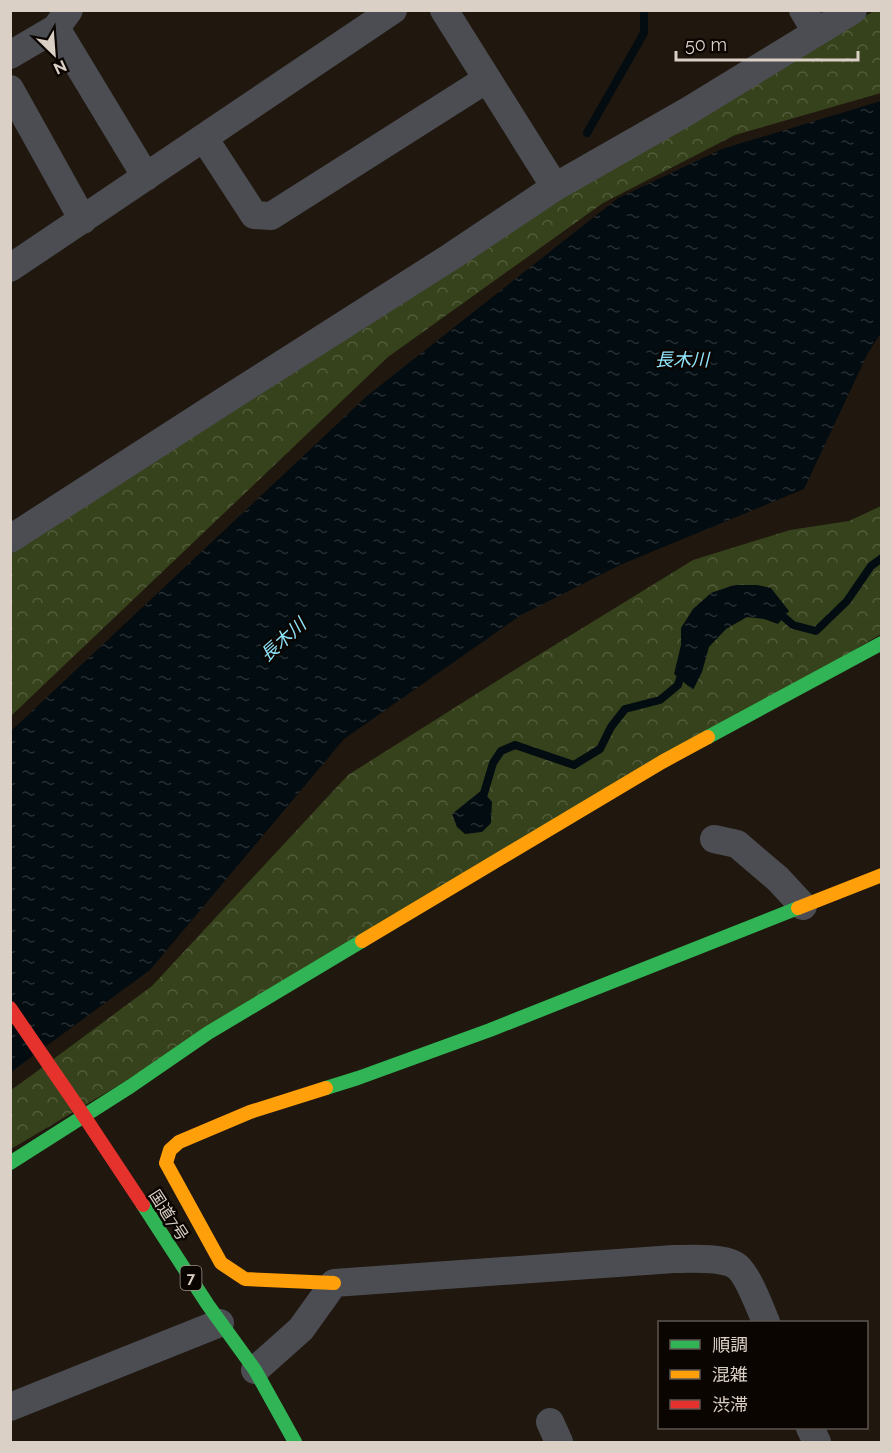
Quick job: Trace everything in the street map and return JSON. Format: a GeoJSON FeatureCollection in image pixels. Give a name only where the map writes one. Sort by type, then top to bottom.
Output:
{"type":"FeatureCollection","features":[{"type":"Feature","properties":{"kind":"main road"},"geometry":{"type":"LineString","coordinates":[[10,1163],[131,1086],[208,1033],[662,762],[882,643]]}},
{"type":"Feature","properties":{"kind":"main road"},"geometry":{"type":"LineString","coordinates":[[334,1283],[245,1280],[221,1263],[166,1163],[170,1150],[179,1142],[250,1112],[358,1078],[490,1030],[882,875]]}},
{"type":"Feature","properties":{"kind":"main road","name":"国道7号"},"geometry":{"type":"LineString","coordinates":[[10,1008],[220,1323],[255,1370],[295,1443]]}},
{"type":"Feature","properties":{"kind":"street"},"geometry":{"type":"LineString","coordinates":[[10,268],[393,10]]}},
{"type":"Feature","properties":{"kind":"street"},"geometry":{"type":"LineString","coordinates":[[444,10],[555,188]]}},
{"type":"Feature","properties":{"kind":"street"},"geometry":{"type":"LineString","coordinates":[[10,539],[555,188],[688,111],[810,21],[853,10]]}},
{"type":"Feature","properties":{"kind":"street"},"geometry":{"type":"LineString","coordinates":[[10,55],[63,19],[146,177]]}},
{"type":"Feature","properties":{"kind":"street"},"geometry":{"type":"LineString","coordinates":[[204,138],[254,215],[271,216],[487,79]]}},
{"type":"Feature","properties":{"kind":"street"},"geometry":{"type":"LineString","coordinates":[[10,88],[19,126],[83,220]]}},
{"type":"Feature","properties":{"kind":"street"},"geometry":{"type":"LineString","coordinates":[[714,839],[737,844],[778,879],[803,906]]}},
{"type":"Feature","properties":{"kind":"street"},"geometry":{"type":"LineString","coordinates":[[255,1370],[301,1329],[334,1283],[674,1259],[716,1259],[735,1265],[746,1278],[765,1321]]}},
{"type":"Feature","properties":{"kind":"street"},"geometry":{"type":"LineString","coordinates":[[10,1407],[220,1323]]}},
{"type":"Feature","properties":{"kind":"street"},"geometry":{"type":"LineString","coordinates":[[810,1429],[817,1443]]}},
{"type":"Feature","properties":{"kind":"green space"},"geometry":{"type":"Polygon","coordinates":[[[874,11],[881,11],[881,93],[735,135],[603,203],[388,357],[11,716],[11,554],[558,193],[874,11]]]}},
{"type":"Feature","properties":{"kind":"green space"},"geometry":{"type":"Polygon","coordinates":[[[881,506],[881,634],[11,1149],[11,1090],[152,986],[348,775],[693,560],[790,530],[849,521],[881,506]]]}},
{"type":"Feature","properties":{"kind":"water","name":"長木川"},"geometry":{"type":"Polygon","coordinates":[[[881,101],[881,333],[868,353],[804,489],[620,565],[521,615],[344,739],[150,970],[11,1072],[11,731],[367,396],[618,198],[722,149],[881,101]]]}},
{"type":"Feature","properties":{"kind":"water"},"geometry":{"type":"Polygon","coordinates":[[[734,585],[757,585],[771,588],[789,611],[778,624],[747,617],[726,629],[709,647],[702,672],[693,690],[674,674],[681,645],[681,628],[693,609],[711,593],[734,585]]]}},
{"type":"Feature","properties":{"kind":"water"},"geometry":{"type":"Polygon","coordinates":[[[482,790],[492,802],[491,823],[482,832],[465,834],[457,827],[452,814],[482,790]]]}},
{"type":"Feature","properties":{"kind":"waterway"},"geometry":{"type":"LineString","coordinates":[[587,133],[644,33],[644,10]]}},
{"type":"Feature","properties":{"kind":"waterway"},"geometry":{"type":"LineString","coordinates":[[778,612],[793,625],[816,631],[847,601],[871,566],[882,558]]}},
{"type":"Feature","properties":{"kind":"waterway"},"geometry":{"type":"LineString","coordinates":[[482,800],[493,763],[501,751],[515,745],[574,765],[600,749],[611,727],[625,709],[660,700],[678,685],[682,671]]}},
{"type":"Feature","properties":{"kind":"traffic: fast"},"geometry":{"type":"LineString","coordinates":[[708,737],[882,643]]}},
{"type":"Feature","properties":{"kind":"traffic: fast"},"geometry":{"type":"LineString","coordinates":[[326,1088],[490,1030],[798,908]]}},
{"type":"Feature","properties":{"kind":"traffic: fast"},"geometry":{"type":"LineString","coordinates":[[10,1163],[131,1086],[208,1033],[362,941]]}},
{"type":"Feature","properties":{"kind":"traffic: fast"},"geometry":{"type":"LineString","coordinates":[[143,1205],[208,1305],[255,1370],[295,1442]]}},
{"type":"Feature","properties":{"kind":"traffic: slow"},"geometry":{"type":"LineString","coordinates":[[362,941],[662,762],[708,737]]}},
{"type":"Feature","properties":{"kind":"traffic: slow"},"geometry":{"type":"LineString","coordinates":[[798,908],[882,875]]}},
{"type":"Feature","properties":{"kind":"traffic: slow"},"geometry":{"type":"LineString","coordinates":[[326,1088],[250,1112],[179,1142],[170,1150],[166,1163],[221,1263],[245,1279],[334,1283]]}},
{"type":"Feature","properties":{"kind":"traffic: jam"},"geometry":{"type":"LineString","coordinates":[[10,1008],[143,1205]]}}]}
